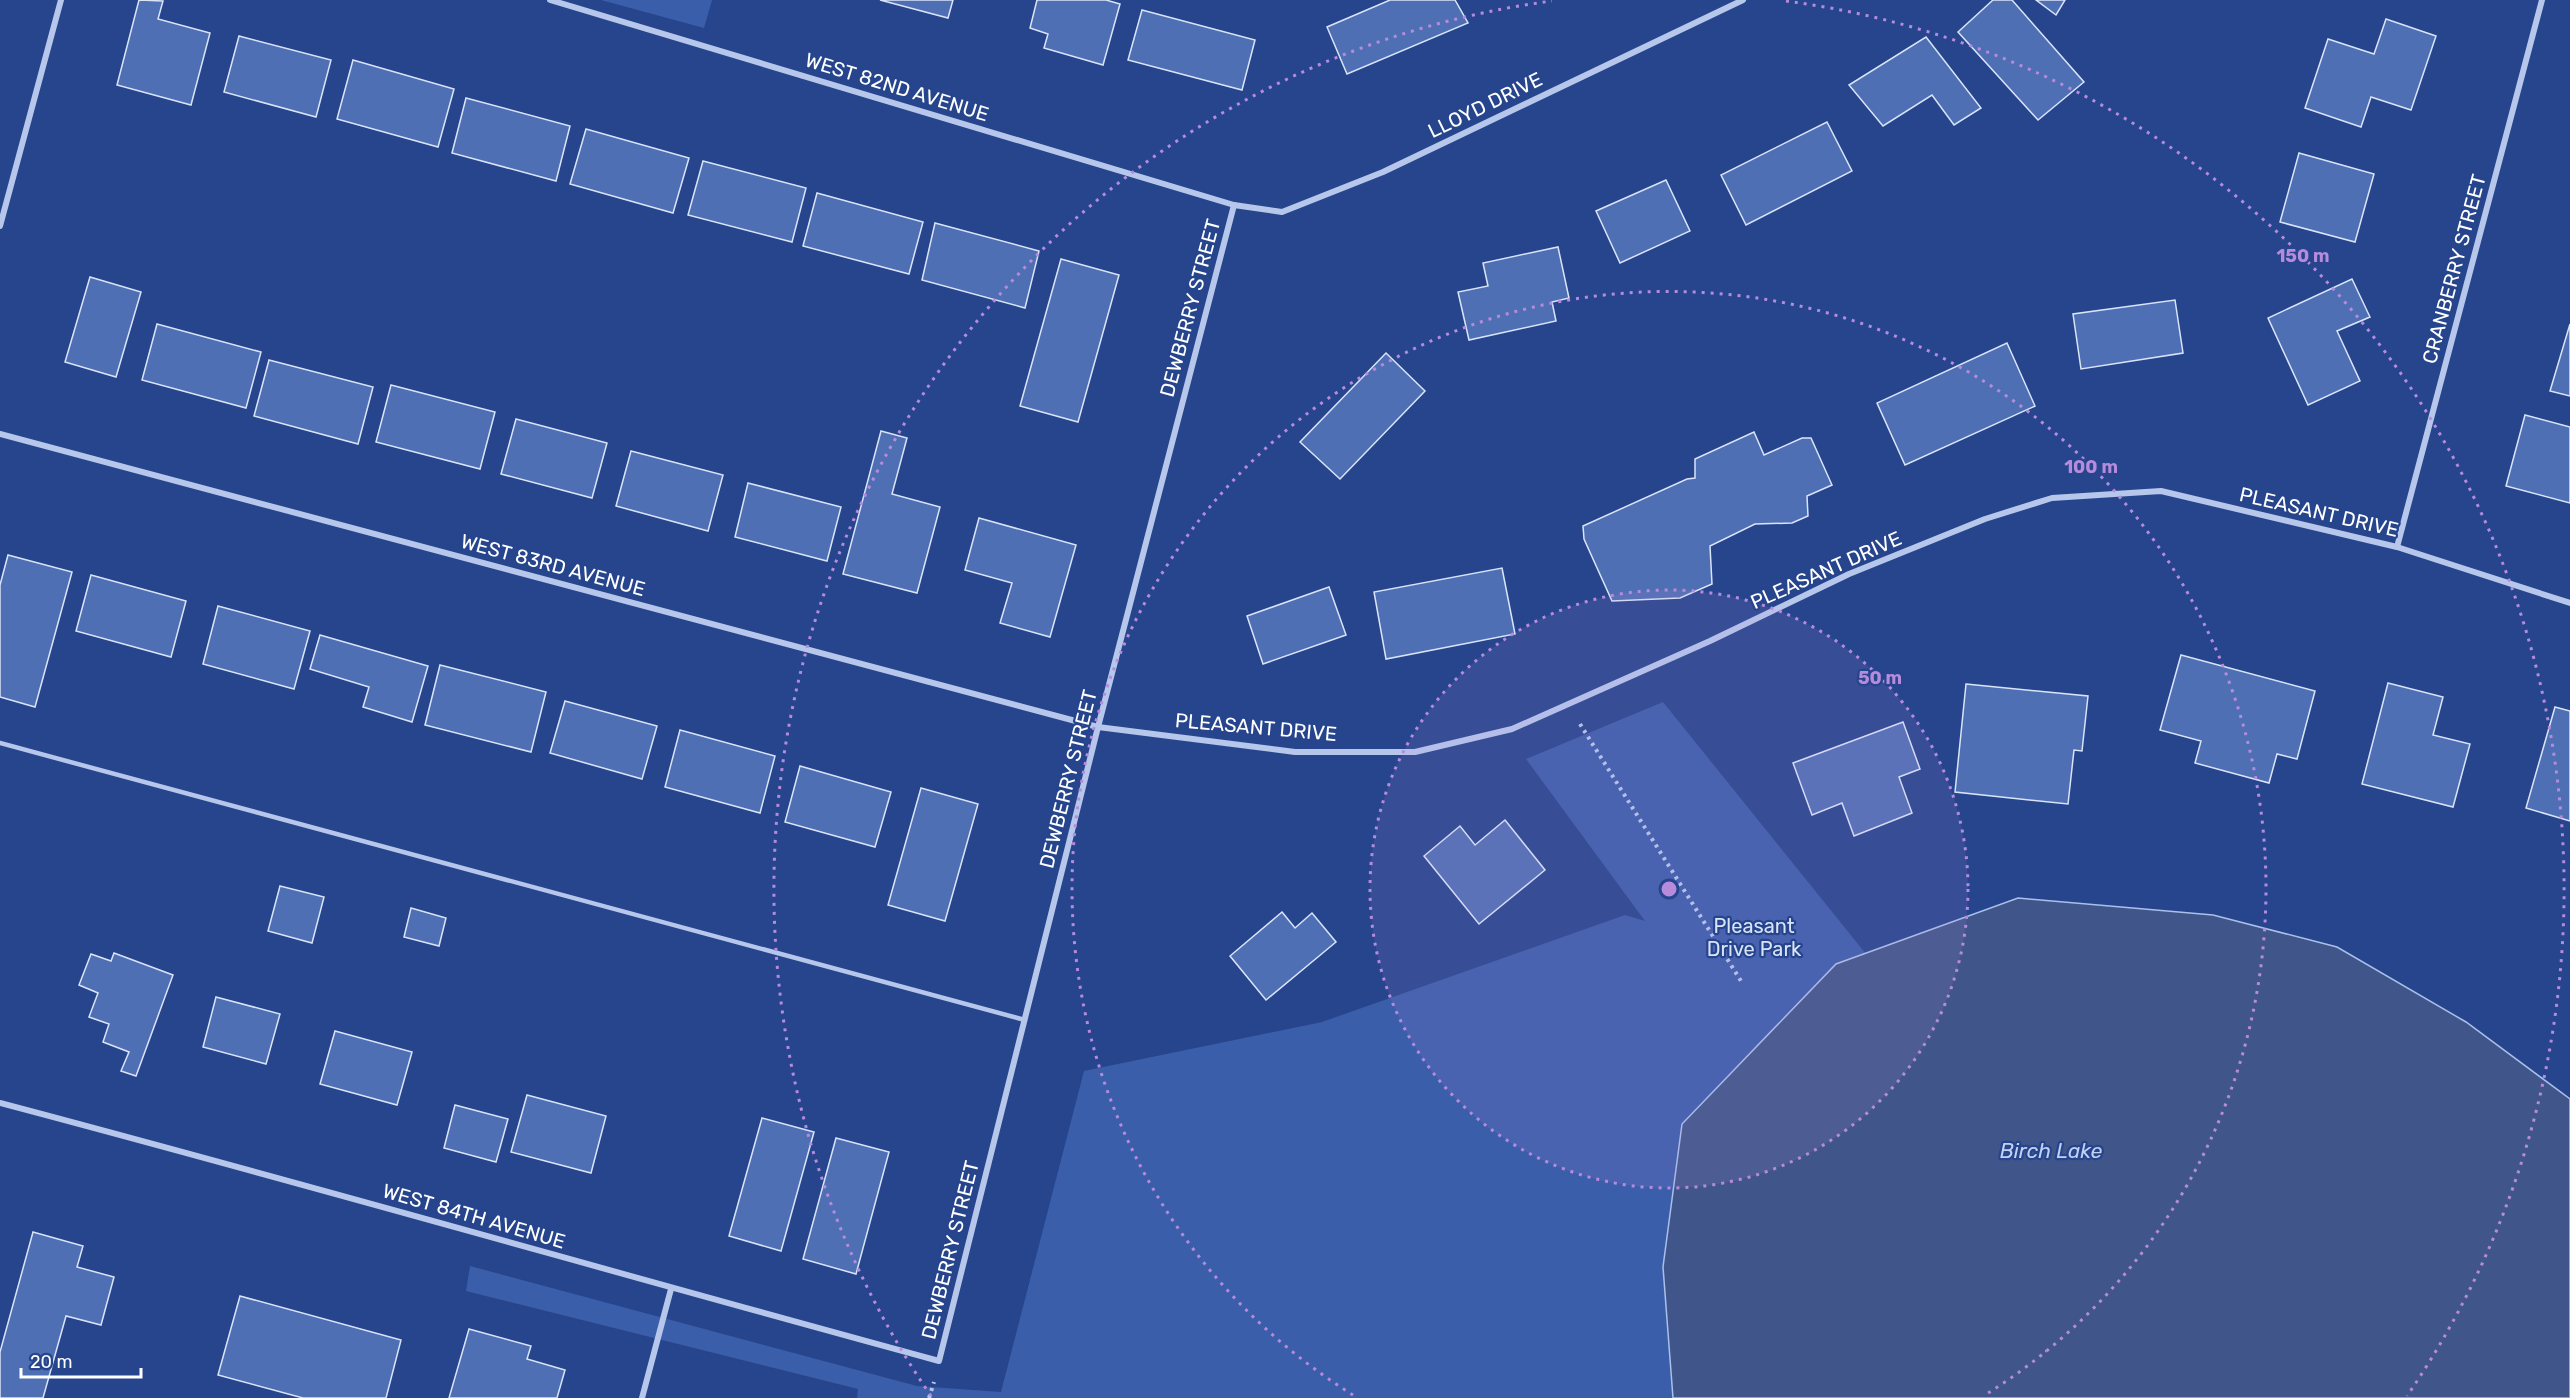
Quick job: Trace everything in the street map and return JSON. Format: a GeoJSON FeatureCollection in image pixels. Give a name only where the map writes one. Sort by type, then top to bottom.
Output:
{"type":"FeatureCollection","features":[{"type":"Feature","properties":{"kind":"street"},"geometry":{"type":"LineString","coordinates":[[0,226],[60,0]]}},
{"type":"Feature","properties":{"kind":"street","name":"WEST 82ND AVENUE"},"geometry":{"type":"LineString","coordinates":[[550,0],[1234,205]]}},
{"type":"Feature","properties":{"kind":"street","name":"LLOYD DRIVE"},"geometry":{"type":"LineString","coordinates":[[1234,205],[1282,212],[1383,172],[1743,0]]}},
{"type":"Feature","properties":{"kind":"street","name":"CRANBERRY STREET"},"geometry":{"type":"LineString","coordinates":[[2397,547],[2542,0]]}},
{"type":"Feature","properties":{"kind":"street","name":"DEWBERRY STREET"},"geometry":{"type":"LineString","coordinates":[[939,1361],[1098,727],[1234,205]]}},
{"type":"Feature","properties":{"kind":"street","name":"WEST 83RD AVENUE"},"geometry":{"type":"LineString","coordinates":[[0,434],[1098,727]]}},
{"type":"Feature","properties":{"kind":"street","name":"PLEASANT DRIVE"},"geometry":{"type":"LineString","coordinates":[[1098,727],[1295,752],[1415,752],[1512,729],[1569,705],[1849,574],[1985,519],[2052,498],[2161,491],[2397,547],[2570,603]]}},
{"type":"Feature","properties":{"kind":"street","name":"WEST 84TH AVENUE"},"geometry":{"type":"LineString","coordinates":[[0,1103],[204,1157],[671,1289],[939,1361]]}},
{"type":"Feature","properties":{"kind":"street"},"geometry":{"type":"LineString","coordinates":[[642,1398],[671,1289]]}},
{"type":"Feature","properties":{"kind":"lane"},"geometry":{"type":"LineString","coordinates":[[0,743],[1024,1020]]}},
{"type":"Feature","properties":{"kind":"path"},"geometry":{"type":"LineString","coordinates":[[1569,705],[1741,981]]}},
{"type":"Feature","properties":{"kind":"green space"},"geometry":{"type":"Polygon","coordinates":[[[601,0],[712,0],[704,28],[601,0]]]}},
{"type":"Feature","properties":{"kind":"green space","name":"Pleasant Drive Park"},"geometry":{"type":"Polygon","coordinates":[[[1663,702],[1866,954],[1836,964],[1663,1267],[1673,1398],[857,1398],[858,1389],[466,1291],[470,1266],[917,1386],[1001,1392],[1084,1071],[1322,1022],[1625,915],[1645,921],[1526,759],[1663,702]]]}},
{"type":"Feature","properties":{"kind":"water","name":"Birch Lake"},"geometry":{"type":"Polygon","coordinates":[[[2018,898],[2213,915],[2337,947],[2466,1022],[2570,1099],[2570,1398],[1673,1398],[1663,1267],[1682,1124],[1836,964],[2018,898]]]}},
{"type":"Feature","properties":{"kind":"building"},"geometry":{"type":"Polygon","coordinates":[[[139,0],[163,1],[158,19],[210,33],[191,105],[117,85],[139,0]]]}},
{"type":"Feature","properties":{"kind":"building"},"geometry":{"type":"Polygon","coordinates":[[[880,0],[953,0],[948,18],[880,0]]]}},
{"type":"Feature","properties":{"kind":"building"},"geometry":{"type":"Polygon","coordinates":[[[1037,0],[1106,0],[1120,4],[1103,65],[1044,48],[1048,34],[1030,28],[1037,0]]]}},
{"type":"Feature","properties":{"kind":"building"},"geometry":{"type":"Polygon","coordinates":[[[1390,0],[1455,0],[1468,23],[1347,74],[1327,27],[1390,0]]]}},
{"type":"Feature","properties":{"kind":"building"},"geometry":{"type":"Polygon","coordinates":[[[1993,0],[2012,0],[2084,82],[2038,120],[1958,32],[1993,0]]]}},
{"type":"Feature","properties":{"kind":"building"},"geometry":{"type":"Polygon","coordinates":[[[2036,0],[2065,0],[2056,15],[2036,0]]]}},
{"type":"Feature","properties":{"kind":"building"},"geometry":{"type":"Polygon","coordinates":[[[1142,10],[1255,40],[1242,90],[1128,60],[1142,10]]]}},
{"type":"Feature","properties":{"kind":"building"},"geometry":{"type":"Polygon","coordinates":[[[2386,19],[2436,36],[2411,110],[2371,97],[2361,127],[2305,108],[2328,39],[2374,54],[2386,19]]]}},
{"type":"Feature","properties":{"kind":"building"},"geometry":{"type":"Polygon","coordinates":[[[239,36],[331,60],[316,117],[224,92],[239,36]]]}},
{"type":"Feature","properties":{"kind":"building"},"geometry":{"type":"Polygon","coordinates":[[[1926,37],[1981,108],[1954,125],[1932,95],[1883,126],[1849,85],[1926,37]]]}},
{"type":"Feature","properties":{"kind":"building"},"geometry":{"type":"Polygon","coordinates":[[[353,60],[454,89],[438,147],[337,119],[353,60]]]}},
{"type":"Feature","properties":{"kind":"building"},"geometry":{"type":"Polygon","coordinates":[[[466,98],[570,126],[556,181],[452,153],[466,98]]]}},
{"type":"Feature","properties":{"kind":"building"},"geometry":{"type":"Polygon","coordinates":[[[1827,122],[1852,171],[1746,225],[1721,175],[1827,122]]]}},
{"type":"Feature","properties":{"kind":"building"},"geometry":{"type":"Polygon","coordinates":[[[586,129],[689,158],[673,213],[570,184],[586,129]]]}},
{"type":"Feature","properties":{"kind":"building"},"geometry":{"type":"Polygon","coordinates":[[[2299,153],[2374,174],[2355,242],[2280,222],[2299,153]]]}},
{"type":"Feature","properties":{"kind":"building"},"geometry":{"type":"Polygon","coordinates":[[[703,161],[806,188],[792,242],[688,215],[703,161]]]}},
{"type":"Feature","properties":{"kind":"building"},"geometry":{"type":"Polygon","coordinates":[[[1666,180],[1690,231],[1620,263],[1596,211],[1666,180]]]}},
{"type":"Feature","properties":{"kind":"building"},"geometry":{"type":"Polygon","coordinates":[[[817,193],[923,222],[909,274],[803,246],[817,193]]]}},
{"type":"Feature","properties":{"kind":"building"},"geometry":{"type":"Polygon","coordinates":[[[935,223],[1039,251],[1025,308],[922,280],[935,223]]]}},
{"type":"Feature","properties":{"kind":"building"},"geometry":{"type":"Polygon","coordinates":[[[1558,247],[1569,298],[1552,302],[1556,321],[1469,340],[1458,292],[1488,286],[1483,263],[1558,247]]]}},
{"type":"Feature","properties":{"kind":"building"},"geometry":{"type":"Polygon","coordinates":[[[1061,259],[1119,275],[1078,422],[1020,406],[1061,259]]]}},
{"type":"Feature","properties":{"kind":"building"},"geometry":{"type":"Polygon","coordinates":[[[90,277],[141,292],[116,377],[65,362],[90,277]]]}},
{"type":"Feature","properties":{"kind":"building"},"geometry":{"type":"Polygon","coordinates":[[[2352,279],[2370,317],[2337,331],[2360,381],[2308,405],[2268,318],[2352,279]]]}},
{"type":"Feature","properties":{"kind":"building"},"geometry":{"type":"Polygon","coordinates":[[[2175,300],[2183,353],[2081,369],[2073,314],[2175,300]]]}},
{"type":"Feature","properties":{"kind":"building"},"geometry":{"type":"Polygon","coordinates":[[[157,324],[261,352],[246,408],[142,380],[157,324]]]}},
{"type":"Feature","properties":{"kind":"building"},"geometry":{"type":"Polygon","coordinates":[[[2570,324],[2570,396],[2550,391],[2570,324]]]}},
{"type":"Feature","properties":{"kind":"building"},"geometry":{"type":"Polygon","coordinates":[[[2007,343],[2035,406],[1905,465],[1877,403],[2007,343]]]}},
{"type":"Feature","properties":{"kind":"building"},"geometry":{"type":"Polygon","coordinates":[[[1386,353],[1425,391],[1340,479],[1300,442],[1386,353]]]}},
{"type":"Feature","properties":{"kind":"building"},"geometry":{"type":"Polygon","coordinates":[[[269,360],[373,387],[358,444],[254,416],[269,360]]]}},
{"type":"Feature","properties":{"kind":"building"},"geometry":{"type":"Polygon","coordinates":[[[391,385],[495,412],[480,469],[376,442],[391,385]]]}},
{"type":"Feature","properties":{"kind":"building"},"geometry":{"type":"Polygon","coordinates":[[[2525,415],[2570,427],[2570,503],[2506,486],[2525,415]]]}},
{"type":"Feature","properties":{"kind":"building"},"geometry":{"type":"Polygon","coordinates":[[[516,419],[607,443],[592,498],[501,474],[516,419]]]}},
{"type":"Feature","properties":{"kind":"building"},"geometry":{"type":"Polygon","coordinates":[[[881,431],[907,438],[892,494],[940,507],[917,593],[843,574],[881,431]]]}},
{"type":"Feature","properties":{"kind":"building"},"geometry":{"type":"Polygon","coordinates":[[[1754,432],[1764,455],[1802,438],[1811,438],[1832,485],[1807,496],[1808,516],[1792,523],[1755,524],[1710,546],[1712,584],[1680,598],[1612,601],[1584,539],[1583,526],[1687,479],[1695,478],[1695,459],[1754,432]]]}},
{"type":"Feature","properties":{"kind":"building"},"geometry":{"type":"Polygon","coordinates":[[[631,451],[723,475],[708,531],[616,506],[631,451]]]}},
{"type":"Feature","properties":{"kind":"building"},"geometry":{"type":"Polygon","coordinates":[[[748,483],[841,507],[827,561],[735,537],[748,483]]]}},
{"type":"Feature","properties":{"kind":"building"},"geometry":{"type":"Polygon","coordinates":[[[979,518],[1076,545],[1050,637],[1000,623],[1012,583],[965,570],[979,518]]]}},
{"type":"Feature","properties":{"kind":"building"},"geometry":{"type":"Polygon","coordinates":[[[8,555],[72,572],[35,707],[0,697],[0,585],[8,555]]]}},
{"type":"Feature","properties":{"kind":"building"},"geometry":{"type":"Polygon","coordinates":[[[1502,568],[1515,634],[1386,659],[1374,592],[1502,568]]]}},
{"type":"Feature","properties":{"kind":"building"},"geometry":{"type":"Polygon","coordinates":[[[91,575],[186,601],[171,657],[76,631],[91,575]]]}},
{"type":"Feature","properties":{"kind":"building"},"geometry":{"type":"Polygon","coordinates":[[[1329,587],[1346,635],[1263,664],[1247,616],[1329,587]]]}},
{"type":"Feature","properties":{"kind":"building"},"geometry":{"type":"Polygon","coordinates":[[[218,606],[310,631],[294,689],[203,664],[218,606]]]}},
{"type":"Feature","properties":{"kind":"building"},"geometry":{"type":"Polygon","coordinates":[[[320,635],[428,666],[412,722],[363,707],[369,687],[310,669],[320,635]]]}},
{"type":"Feature","properties":{"kind":"building"},"geometry":{"type":"Polygon","coordinates":[[[2181,655],[2315,691],[2297,759],[2277,754],[2269,783],[2195,763],[2201,741],[2160,730],[2181,655]]]}},
{"type":"Feature","properties":{"kind":"building"},"geometry":{"type":"Polygon","coordinates":[[[440,665],[546,692],[531,752],[425,725],[440,665]]]}},
{"type":"Feature","properties":{"kind":"building"},"geometry":{"type":"Polygon","coordinates":[[[2388,683],[2443,697],[2433,735],[2470,744],[2453,807],[2362,784],[2388,683]]]}},
{"type":"Feature","properties":{"kind":"building"},"geometry":{"type":"Polygon","coordinates":[[[1966,684],[2088,696],[2082,751],[2074,750],[2068,804],[1955,792],[1966,684]]]}},
{"type":"Feature","properties":{"kind":"building"},"geometry":{"type":"Polygon","coordinates":[[[565,701],[657,726],[642,779],[550,753],[565,701]]]}},
{"type":"Feature","properties":{"kind":"building"},"geometry":{"type":"Polygon","coordinates":[[[2555,707],[2570,711],[2570,821],[2526,808],[2555,707]]]}},
{"type":"Feature","properties":{"kind":"building"},"geometry":{"type":"Polygon","coordinates":[[[1903,722],[1920,769],[1899,777],[1912,813],[1854,836],[1842,803],[1812,815],[1793,763],[1903,722]]]}},
{"type":"Feature","properties":{"kind":"building"},"geometry":{"type":"Polygon","coordinates":[[[680,730],[775,756],[760,813],[665,787],[680,730]]]}},
{"type":"Feature","properties":{"kind":"building"},"geometry":{"type":"Polygon","coordinates":[[[800,766],[891,792],[875,847],[785,822],[800,766]]]}},
{"type":"Feature","properties":{"kind":"building"},"geometry":{"type":"Polygon","coordinates":[[[921,788],[978,804],[945,921],[888,905],[921,788]]]}},
{"type":"Feature","properties":{"kind":"building"},"geometry":{"type":"Polygon","coordinates":[[[1505,820],[1545,870],[1479,924],[1424,856],[1460,826],[1475,845],[1505,820]]]}},
{"type":"Feature","properties":{"kind":"building"},"geometry":{"type":"Polygon","coordinates":[[[280,886],[324,897],[312,943],[268,931],[280,886]]]}},
{"type":"Feature","properties":{"kind":"building"},"geometry":{"type":"Polygon","coordinates":[[[411,908],[446,918],[439,946],[404,937],[411,908]]]}},
{"type":"Feature","properties":{"kind":"building"},"geometry":{"type":"Polygon","coordinates":[[[1282,912],[1295,928],[1312,913],[1336,942],[1266,1000],[1230,956],[1282,912]]]}},
{"type":"Feature","properties":{"kind":"building"},"geometry":{"type":"Polygon","coordinates":[[[114,953],[173,975],[136,1076],[121,1071],[129,1052],[103,1042],[109,1024],[89,1017],[98,993],[79,985],[91,954],[111,961],[114,953]]]}},
{"type":"Feature","properties":{"kind":"building"},"geometry":{"type":"Polygon","coordinates":[[[216,997],[280,1014],[266,1064],[203,1047],[216,997]]]}},
{"type":"Feature","properties":{"kind":"building"},"geometry":{"type":"Polygon","coordinates":[[[335,1031],[412,1052],[397,1105],[320,1084],[335,1031]]]}},
{"type":"Feature","properties":{"kind":"building"},"geometry":{"type":"Polygon","coordinates":[[[527,1095],[606,1116],[591,1173],[511,1152],[527,1095]]]}},
{"type":"Feature","properties":{"kind":"building"},"geometry":{"type":"Polygon","coordinates":[[[455,1105],[508,1119],[496,1162],[444,1148],[455,1105]]]}},
{"type":"Feature","properties":{"kind":"building"},"geometry":{"type":"Polygon","coordinates":[[[762,1118],[814,1132],[781,1251],[729,1236],[762,1118]]]}},
{"type":"Feature","properties":{"kind":"building"},"geometry":{"type":"Polygon","coordinates":[[[836,1138],[889,1152],[856,1274],[803,1259],[836,1138]]]}},
{"type":"Feature","properties":{"kind":"building"},"geometry":{"type":"Polygon","coordinates":[[[33,1232],[83,1246],[77,1267],[114,1277],[101,1325],[66,1316],[43,1398],[0,1398],[0,1352],[33,1232]]]}},
{"type":"Feature","properties":{"kind":"building"},"geometry":{"type":"Polygon","coordinates":[[[240,1296],[401,1340],[386,1398],[303,1398],[218,1375],[240,1296]]]}},
{"type":"Feature","properties":{"kind":"building"},"geometry":{"type":"Polygon","coordinates":[[[469,1329],[531,1346],[527,1359],[565,1370],[557,1398],[449,1398],[469,1329]]]}}]}
